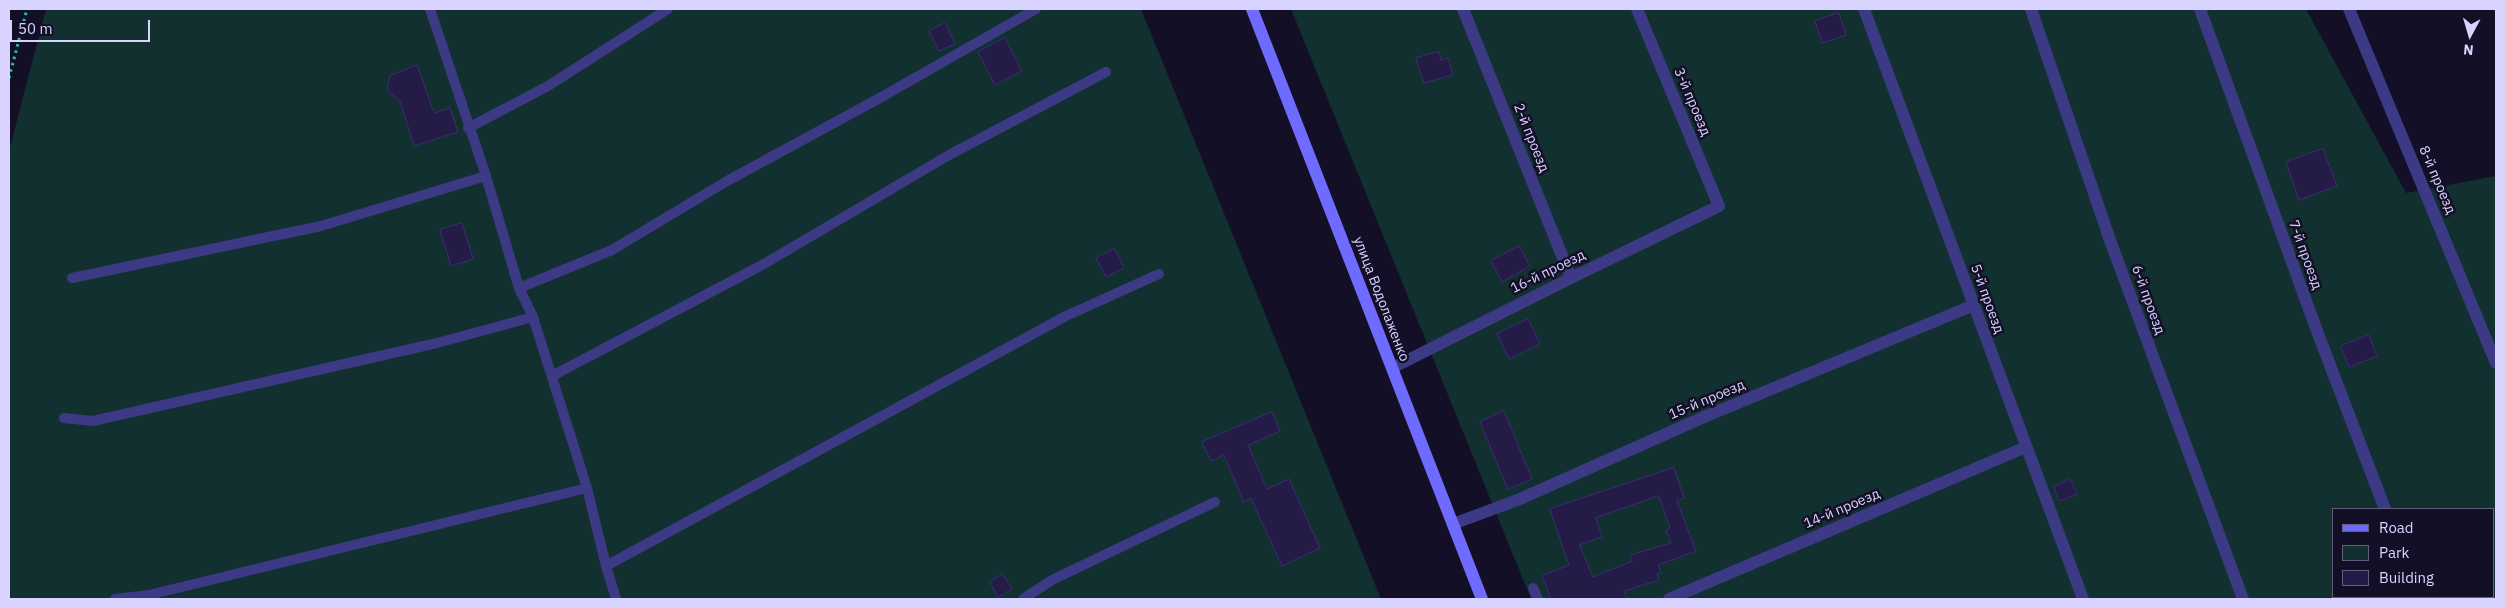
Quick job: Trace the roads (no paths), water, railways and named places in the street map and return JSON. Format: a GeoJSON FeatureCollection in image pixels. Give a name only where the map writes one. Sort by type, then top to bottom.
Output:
{"type":"FeatureCollection","features":[{"type":"Feature","properties":{"kind":"main road","name":"улица Водолаженко"},"geometry":{"type":"LineString","coordinates":[[1252,9],[1482,599]]}},
{"type":"Feature","properties":{"kind":"street","name":"2-й проезд"},"geometry":{"type":"LineString","coordinates":[[1463,9],[1571,278]]}},
{"type":"Feature","properties":{"kind":"street","name":"3-й проезд"},"geometry":{"type":"LineString","coordinates":[[1637,9],[1720,206]]}},
{"type":"Feature","properties":{"kind":"street","name":"5-й проезд"},"geometry":{"type":"LineString","coordinates":[[1864,9],[2083,599]]}},
{"type":"Feature","properties":{"kind":"street","name":"6-й проезд"},"geometry":{"type":"LineString","coordinates":[[2031,9],[2111,243],[2243,599]]}},
{"type":"Feature","properties":{"kind":"street","name":"7-й проезд"},"geometry":{"type":"LineString","coordinates":[[2200,9],[2316,331],[2385,508]]}},
{"type":"Feature","properties":{"kind":"street","name":"8-й проезд"},"geometry":{"type":"LineString","coordinates":[[2349,9],[2496,363]]}},
{"type":"Feature","properties":{"kind":"street","name":"16-й проезд"},"geometry":{"type":"LineString","coordinates":[[1392,368],[1720,206]]}},
{"type":"Feature","properties":{"kind":"street","name":"15-й проезд"},"geometry":{"type":"LineString","coordinates":[[1453,524],[1520,499],[1704,417],[1974,306]]}},
{"type":"Feature","properties":{"kind":"street","name":"14-й проезд"},"geometry":{"type":"LineString","coordinates":[[1669,599],[2026,447]]}},
{"type":"Feature","properties":{"kind":"lane"},"geometry":{"type":"LineString","coordinates":[[430,9],[468,128],[486,176],[519,288],[533,317],[552,376],[587,488],[616,599]]}},
{"type":"Feature","properties":{"kind":"lane"},"geometry":{"type":"LineString","coordinates":[[468,128],[548,86],[668,9]]}},
{"type":"Feature","properties":{"kind":"lane"},"geometry":{"type":"LineString","coordinates":[[519,288],[612,250],[727,181],[878,99],[1036,9]]}},
{"type":"Feature","properties":{"kind":"lane"},"geometry":{"type":"LineString","coordinates":[[552,376],[764,264],[949,155],[1106,72]]}},
{"type":"Feature","properties":{"kind":"lane"},"geometry":{"type":"LineString","coordinates":[[72,278],[321,226],[486,176]]}},
{"type":"Feature","properties":{"kind":"lane"},"geometry":{"type":"LineString","coordinates":[[606,566],[1066,316],[1159,274]]}},
{"type":"Feature","properties":{"kind":"lane"},"geometry":{"type":"LineString","coordinates":[[64,418],[93,420],[437,343],[533,317]]}},
{"type":"Feature","properties":{"kind":"lane"},"geometry":{"type":"LineString","coordinates":[[115,599],[149,595],[587,488]]}},
{"type":"Feature","properties":{"kind":"lane"},"geometry":{"type":"LineString","coordinates":[[1023,599],[1052,580],[1216,502]]}},
{"type":"Feature","properties":{"kind":"lane"},"geometry":{"type":"LineString","coordinates":[[1533,588],[1538,599]]}}]}
